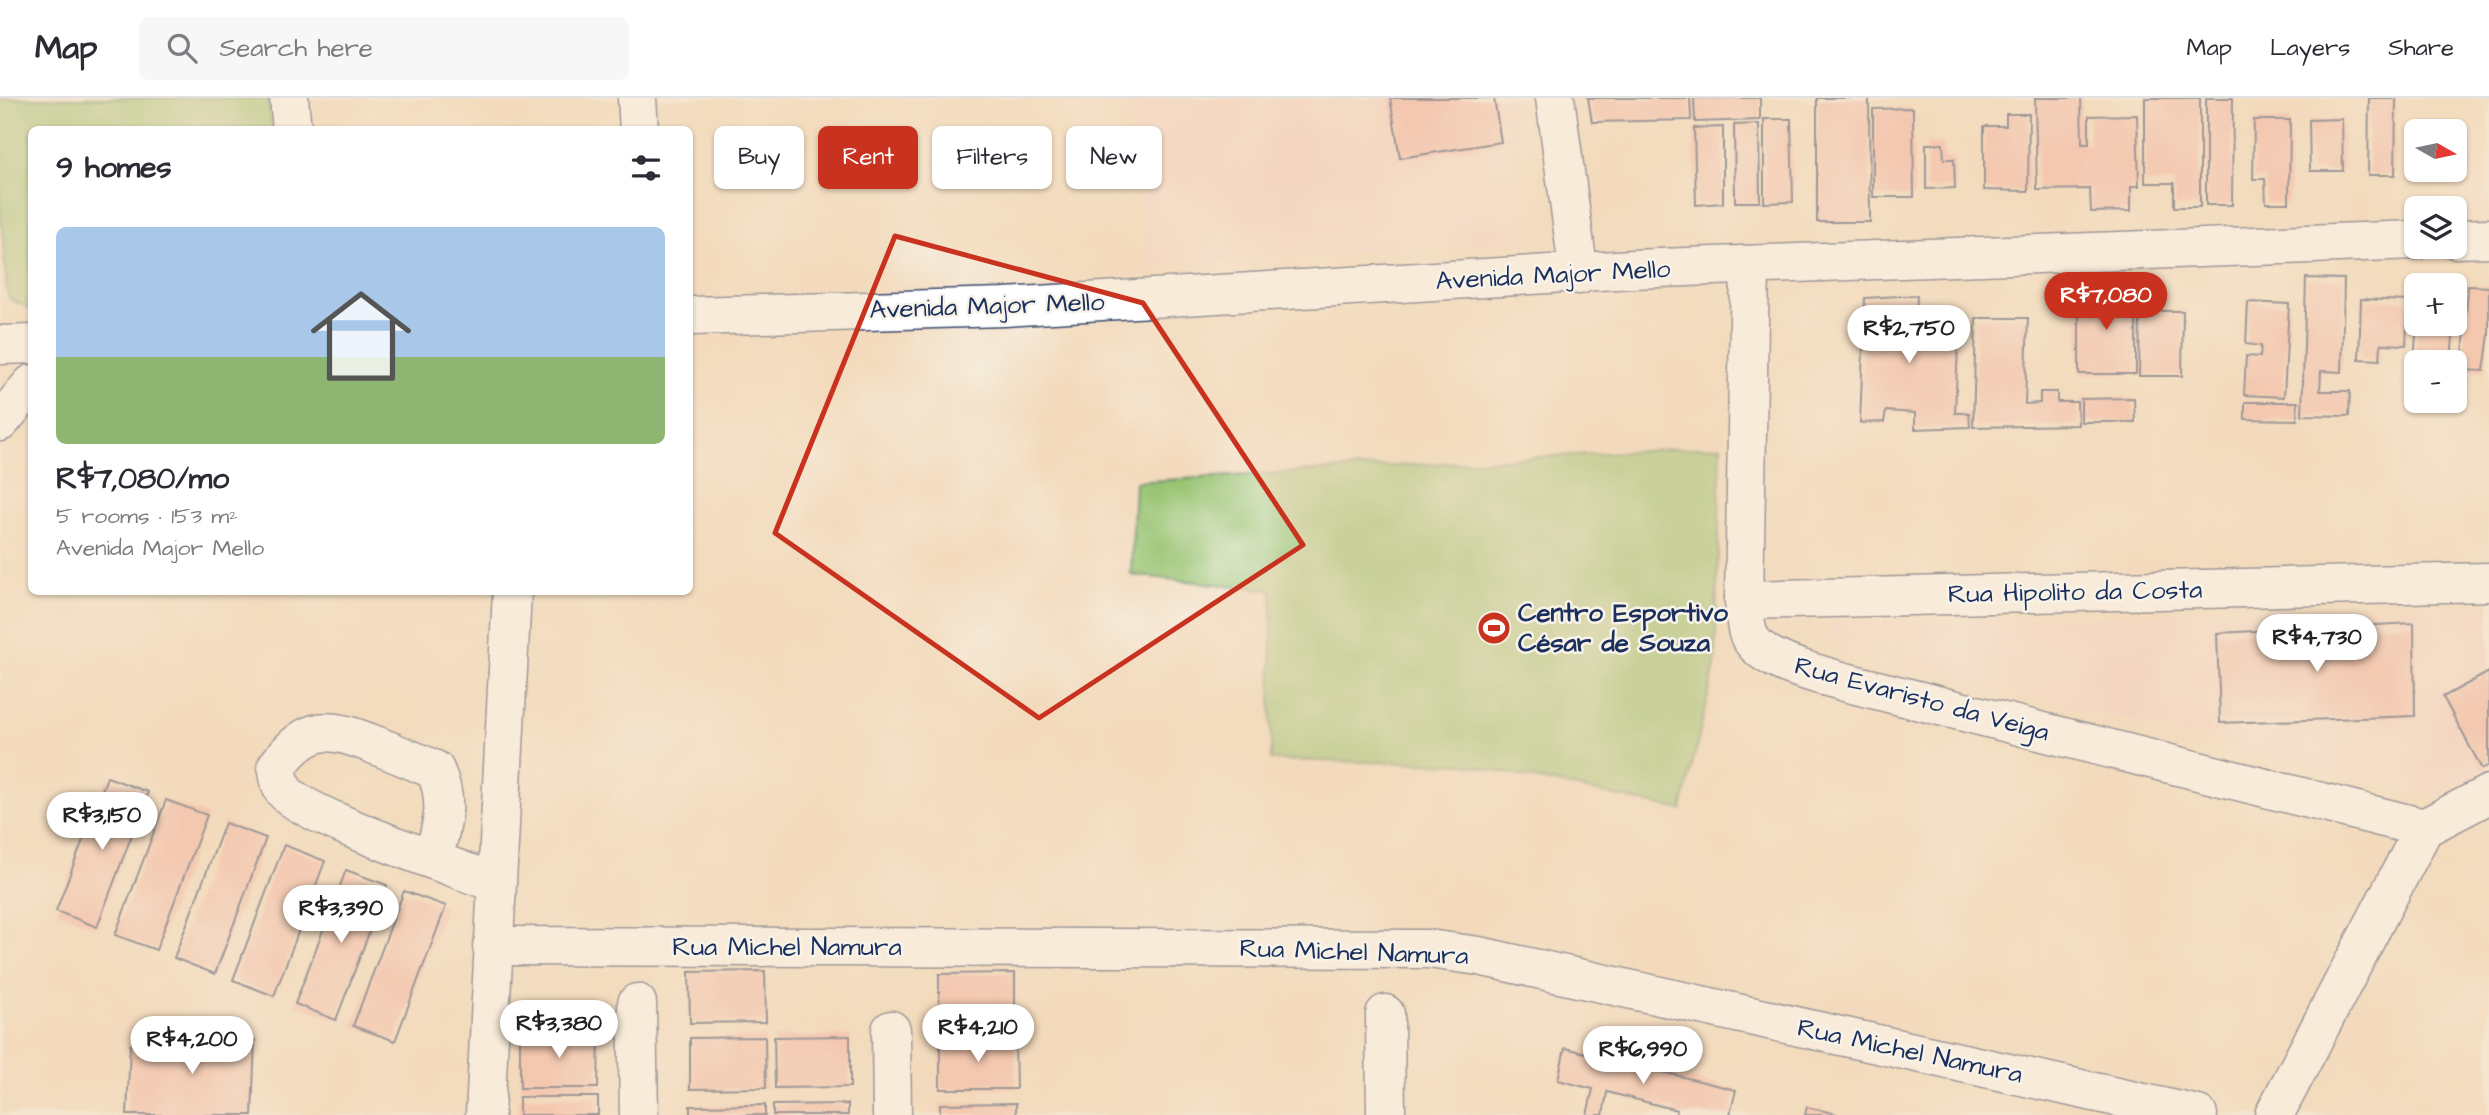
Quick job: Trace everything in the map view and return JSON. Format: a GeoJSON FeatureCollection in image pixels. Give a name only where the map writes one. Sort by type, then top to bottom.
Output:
{"type":"FeatureCollection","features":[{"type":"Feature","properties":{"kind":"street"},"geometry":{"type":"LineString","coordinates":[[289,98],[292,126]]}},
{"type":"Feature","properties":{"kind":"street"},"geometry":{"type":"LineString","coordinates":[[636,98],[639,126]]}},
{"type":"Feature","properties":{"kind":"street"},"geometry":{"type":"LineString","coordinates":[[1555,98],[1579,275]]}},
{"type":"Feature","properties":{"kind":"street"},"geometry":{"type":"LineString","coordinates":[[2467,239],[2489,238]]}},
{"type":"Feature","properties":{"kind":"street","name":"Avenida Major Mello"},"geometry":{"type":"LineString","coordinates":[[693,316],[1004,307],[1749,265],[2404,240]]}},
{"type":"Feature","properties":{"kind":"street","name":"Rua Evaristo da Veiga"},"geometry":{"type":"LineString","coordinates":[[1749,265],[1744,600],[1748,634],[1760,649],[1799,667],[1858,685],[2424,828]]}},
{"type":"Feature","properties":{"kind":"street"},"geometry":{"type":"LineString","coordinates":[[0,345],[28,344]]}},
{"type":"Feature","properties":{"kind":"street"},"geometry":{"type":"LineString","coordinates":[[0,422],[28,389]]}},
{"type":"Feature","properties":{"kind":"street","name":"Rua Hipolito da Costa"},"geometry":{"type":"LineString","coordinates":[[1744,600],[2489,582]]}},
{"type":"Feature","properties":{"kind":"street"},"geometry":{"type":"LineString","coordinates":[[485,1115],[512,595]]}},
{"type":"Feature","properties":{"kind":"street"},"geometry":{"type":"LineString","coordinates":[[2274,1115],[2424,828],[2489,794]]}},
{"type":"Feature","properties":{"kind":"street"},"geometry":{"type":"LineString","coordinates":[[433,858],[495,883]]}},
{"type":"Feature","properties":{"kind":"street","name":"Rua Michel Namura"},"geometry":{"type":"LineString","coordinates":[[492,946],[1428,949],[1479,956],[2198,1115]]}},
{"type":"Feature","properties":{"kind":"street"},"geometry":{"type":"LineString","coordinates":[[637,1003],[639,1115]]}},
{"type":"Feature","properties":{"kind":"street"},"geometry":{"type":"LineString","coordinates":[[1385,1014],[1386,1115]]}},
{"type":"Feature","properties":{"kind":"street"},"geometry":{"type":"LineString","coordinates":[[891,1030],[892,1115]]}},
{"type":"Feature","properties":{"kind":"highlighted area"},"geometry":{"type":"Polygon","coordinates":[[[895,236],[1143,303],[1303,545],[1039,718],[775,533],[895,236]]]}},
{"type":"Feature","properties":{"kind":"shaded area"},"geometry":{"type":"Polygon","coordinates":[[[1126,98],[1513,98],[1531,240],[1147,267],[1137,189],[1162,189],[1162,126],[1129,126],[1126,98]]]}},
{"type":"Feature","properties":{"kind":"shaded area"},"geometry":{"type":"Polygon","coordinates":[[[2489,605],[2489,771],[2441,797],[1836,650],[1828,640],[1834,624],[2489,605]]]}},
{"type":"Feature","properties":{"kind":"green space"},"geometry":{"type":"Polygon","coordinates":[[[0,98],[268,98],[272,126],[28,126],[28,308],[10,299],[7,291],[0,204],[0,98]]]}},
{"type":"Feature","properties":{"kind":"green space","name":"Centro Esportivo César de Souza"},"geometry":{"type":"Polygon","coordinates":[[[1721,446],[1715,666],[1682,810],[1464,764],[1271,760],[1272,590],[1131,575],[1135,482],[1721,446]]]}},
{"type":"Feature","properties":{"kind":"building"},"geometry":{"type":"Polygon","coordinates":[[[1390,98],[1494,98],[1501,142],[1400,158],[1390,98]]]}},
{"type":"Feature","properties":{"kind":"building"},"geometry":{"type":"Polygon","coordinates":[[[1588,98],[1690,98],[1691,120],[1592,122],[1588,98]]]}},
{"type":"Feature","properties":{"kind":"building"},"geometry":{"type":"Polygon","coordinates":[[[1694,98],[1760,98],[1760,120],[1695,122],[1694,98]]]}},
{"type":"Feature","properties":{"kind":"building"},"geometry":{"type":"Polygon","coordinates":[[[1817,98],[1869,98],[1870,222],[1817,222],[1817,98]]]}},
{"type":"Feature","properties":{"kind":"building"},"geometry":{"type":"Polygon","coordinates":[[[2035,98],[2081,98],[2082,144],[2089,144],[2089,116],[2137,115],[2139,186],[2131,186],[2131,211],[2091,212],[2090,189],[2037,190],[2035,98]]]}},
{"type":"Feature","properties":{"kind":"building"},"geometry":{"type":"Polygon","coordinates":[[[2145,98],[2200,98],[2200,207],[2174,207],[2174,183],[2145,183],[2145,98]]]}},
{"type":"Feature","properties":{"kind":"building"},"geometry":{"type":"Polygon","coordinates":[[[2206,98],[2233,98],[2232,205],[2206,205],[2206,98]]]}},
{"type":"Feature","properties":{"kind":"building"},"geometry":{"type":"Polygon","coordinates":[[[2369,98],[2396,98],[2395,175],[2368,175],[2369,98]]]}},
{"type":"Feature","properties":{"kind":"building"},"geometry":{"type":"Polygon","coordinates":[[[1913,108],[1914,197],[1873,197],[1873,109],[1913,108]]]}},
{"type":"Feature","properties":{"kind":"building"},"geometry":{"type":"Polygon","coordinates":[[[2006,114],[2029,114],[2028,191],[1984,190],[1984,126],[2006,126],[2006,114]]]}},
{"type":"Feature","properties":{"kind":"building"},"geometry":{"type":"Polygon","coordinates":[[[1764,119],[1791,119],[1793,202],[1764,203],[1764,119]]]}},
{"type":"Feature","properties":{"kind":"building"},"geometry":{"type":"Polygon","coordinates":[[[2342,119],[2343,171],[2310,171],[2309,120],[2342,119]]]}},
{"type":"Feature","properties":{"kind":"building"},"geometry":{"type":"Polygon","coordinates":[[[2254,120],[2290,120],[2289,203],[2266,203],[2265,179],[2253,179],[2254,120]]]}},
{"type":"Feature","properties":{"kind":"building"},"geometry":{"type":"Polygon","coordinates":[[[1759,124],[1760,202],[1735,202],[1734,125],[1759,124]]]}},
{"type":"Feature","properties":{"kind":"building"},"geometry":{"type":"Polygon","coordinates":[[[1723,127],[1723,203],[1696,205],[1694,128],[1723,127]]]}},
{"type":"Feature","properties":{"kind":"building"},"geometry":{"type":"Polygon","coordinates":[[[1926,144],[1943,144],[1944,159],[1954,159],[1955,188],[1926,189],[1926,144]]]}},
{"type":"Feature","properties":{"kind":"building"},"geometry":{"type":"Polygon","coordinates":[[[2306,278],[2344,279],[2342,372],[2321,371],[2320,391],[2350,391],[2349,416],[2302,415],[2306,278]]]}},
{"type":"Feature","properties":{"kind":"building"},"geometry":{"type":"Polygon","coordinates":[[[2079,284],[2118,284],[2118,309],[2136,309],[2136,374],[2079,374],[2079,284]]]}},
{"type":"Feature","properties":{"kind":"building"},"geometry":{"type":"Polygon","coordinates":[[[2468,286],[2489,287],[2489,335],[2484,371],[2467,370],[2467,350],[2463,350],[2464,336],[2467,336],[2468,286]]]}},
{"type":"Feature","properties":{"kind":"building"},"geometry":{"type":"Polygon","coordinates":[[[1917,295],[1916,319],[1959,323],[1955,413],[1969,413],[1970,427],[1915,429],[1915,413],[1886,411],[1884,422],[1860,423],[1865,298],[1917,295]]]}},
{"type":"Feature","properties":{"kind":"building"},"geometry":{"type":"Polygon","coordinates":[[[2361,299],[2404,301],[2406,345],[2381,344],[2380,360],[2359,359],[2361,299]]]}},
{"type":"Feature","properties":{"kind":"building"},"geometry":{"type":"Polygon","coordinates":[[[2156,302],[2156,311],[2183,311],[2182,376],[2139,376],[2140,303],[2156,302]]]}},
{"type":"Feature","properties":{"kind":"building"},"geometry":{"type":"Polygon","coordinates":[[[2248,302],[2289,304],[2284,397],[2244,395],[2246,356],[2260,357],[2261,346],[2246,344],[2248,302]]]}},
{"type":"Feature","properties":{"kind":"building"},"geometry":{"type":"Polygon","coordinates":[[[1976,318],[2028,318],[2025,404],[2040,403],[2040,392],[2057,392],[2057,402],[2077,402],[2078,425],[1973,427],[1976,318]]]}},
{"type":"Feature","properties":{"kind":"building"},"geometry":{"type":"Polygon","coordinates":[[[2416,336],[2453,336],[2452,350],[2415,350],[2416,336]]]}},
{"type":"Feature","properties":{"kind":"building"},"geometry":{"type":"Polygon","coordinates":[[[2134,398],[2135,422],[2081,422],[2081,399],[2134,398]]]}},
{"type":"Feature","properties":{"kind":"building"},"geometry":{"type":"Polygon","coordinates":[[[2245,402],[2298,402],[2297,420],[2245,419],[2245,402]]]}},
{"type":"Feature","properties":{"kind":"building"},"geometry":{"type":"Polygon","coordinates":[[[2414,623],[2415,716],[2220,723],[2217,633],[2414,623]]]}},
{"type":"Feature","properties":{"kind":"building"},"geometry":{"type":"Polygon","coordinates":[[[2489,672],[2489,765],[2482,769],[2443,697],[2489,672]]]}},
{"type":"Feature","properties":{"kind":"building"},"geometry":{"type":"Polygon","coordinates":[[[107,777],[148,792],[97,927],[56,911],[107,777]]]}},
{"type":"Feature","properties":{"kind":"building"},"geometry":{"type":"Polygon","coordinates":[[[166,800],[207,815],[156,950],[115,935],[166,800]]]}},
{"type":"Feature","properties":{"kind":"building"},"geometry":{"type":"Polygon","coordinates":[[[225,823],[266,838],[215,974],[174,958],[225,823]]]}},
{"type":"Feature","properties":{"kind":"building"},"geometry":{"type":"Polygon","coordinates":[[[284,845],[325,861],[274,996],[233,980],[284,845]]]}},
{"type":"Feature","properties":{"kind":"building"},"geometry":{"type":"Polygon","coordinates":[[[346,870],[387,885],[336,1020],[295,1004],[346,870]]]}},
{"type":"Feature","properties":{"kind":"building"},"geometry":{"type":"Polygon","coordinates":[[[404,891],[446,906],[395,1041],[353,1026],[404,891]]]}},
{"type":"Feature","properties":{"kind":"building"},"geometry":{"type":"Polygon","coordinates":[[[765,971],[766,1022],[690,1023],[689,972],[765,971]]]}},
{"type":"Feature","properties":{"kind":"building"},"geometry":{"type":"Polygon","coordinates":[[[1015,973],[1015,1024],[939,1025],[939,974],[1015,973]]]}},
{"type":"Feature","properties":{"kind":"building"},"geometry":{"type":"Polygon","coordinates":[[[520,1031],[599,1032],[598,1088],[520,1088],[520,1031]]]}},
{"type":"Feature","properties":{"kind":"building"},"geometry":{"type":"Polygon","coordinates":[[[187,1033],[255,1040],[252,1115],[127,1115],[130,1045],[187,1033]]]}},
{"type":"Feature","properties":{"kind":"building"},"geometry":{"type":"Polygon","coordinates":[[[850,1036],[850,1087],[775,1088],[774,1037],[850,1036]]]}},
{"type":"Feature","properties":{"kind":"building"},"geometry":{"type":"Polygon","coordinates":[[[765,1037],[766,1088],[690,1089],[690,1038],[765,1037]]]}},
{"type":"Feature","properties":{"kind":"building"},"geometry":{"type":"Polygon","coordinates":[[[1015,1038],[1016,1089],[940,1089],[940,1039],[1015,1038]]]}},
{"type":"Feature","properties":{"kind":"building"},"geometry":{"type":"Polygon","coordinates":[[[1565,1048],[1736,1090],[1730,1115],[1675,1115],[1677,1110],[1607,1092],[1603,1115],[1587,1115],[1593,1089],[1558,1080],[1565,1048]]]}},
{"type":"Feature","properties":{"kind":"building"},"geometry":{"type":"Polygon","coordinates":[[[519,1097],[598,1097],[598,1115],[519,1115],[519,1097]]]}},
{"type":"Feature","properties":{"kind":"building"},"geometry":{"type":"Polygon","coordinates":[[[1016,1103],[1016,1115],[940,1115],[940,1104],[1016,1103]]]}},
{"type":"Feature","properties":{"kind":"building"},"geometry":{"type":"Polygon","coordinates":[[[848,1104],[848,1115],[773,1115],[773,1105],[848,1104]]]}},
{"type":"Feature","properties":{"kind":"building"},"geometry":{"type":"Polygon","coordinates":[[[765,1105],[765,1115],[690,1115],[690,1106],[765,1105]]]}},
{"type":"Feature","properties":{"kind":"building"},"geometry":{"type":"Polygon","coordinates":[[[1807,1107],[1837,1114],[1837,1115],[1805,1115],[1807,1107]]]}},
{"type":"Feature","properties":{"kind":"place","name":"Centro Esportivo César de Souza"},"geometry":{"type":"Point","coordinates":[1494,628]}}]}
